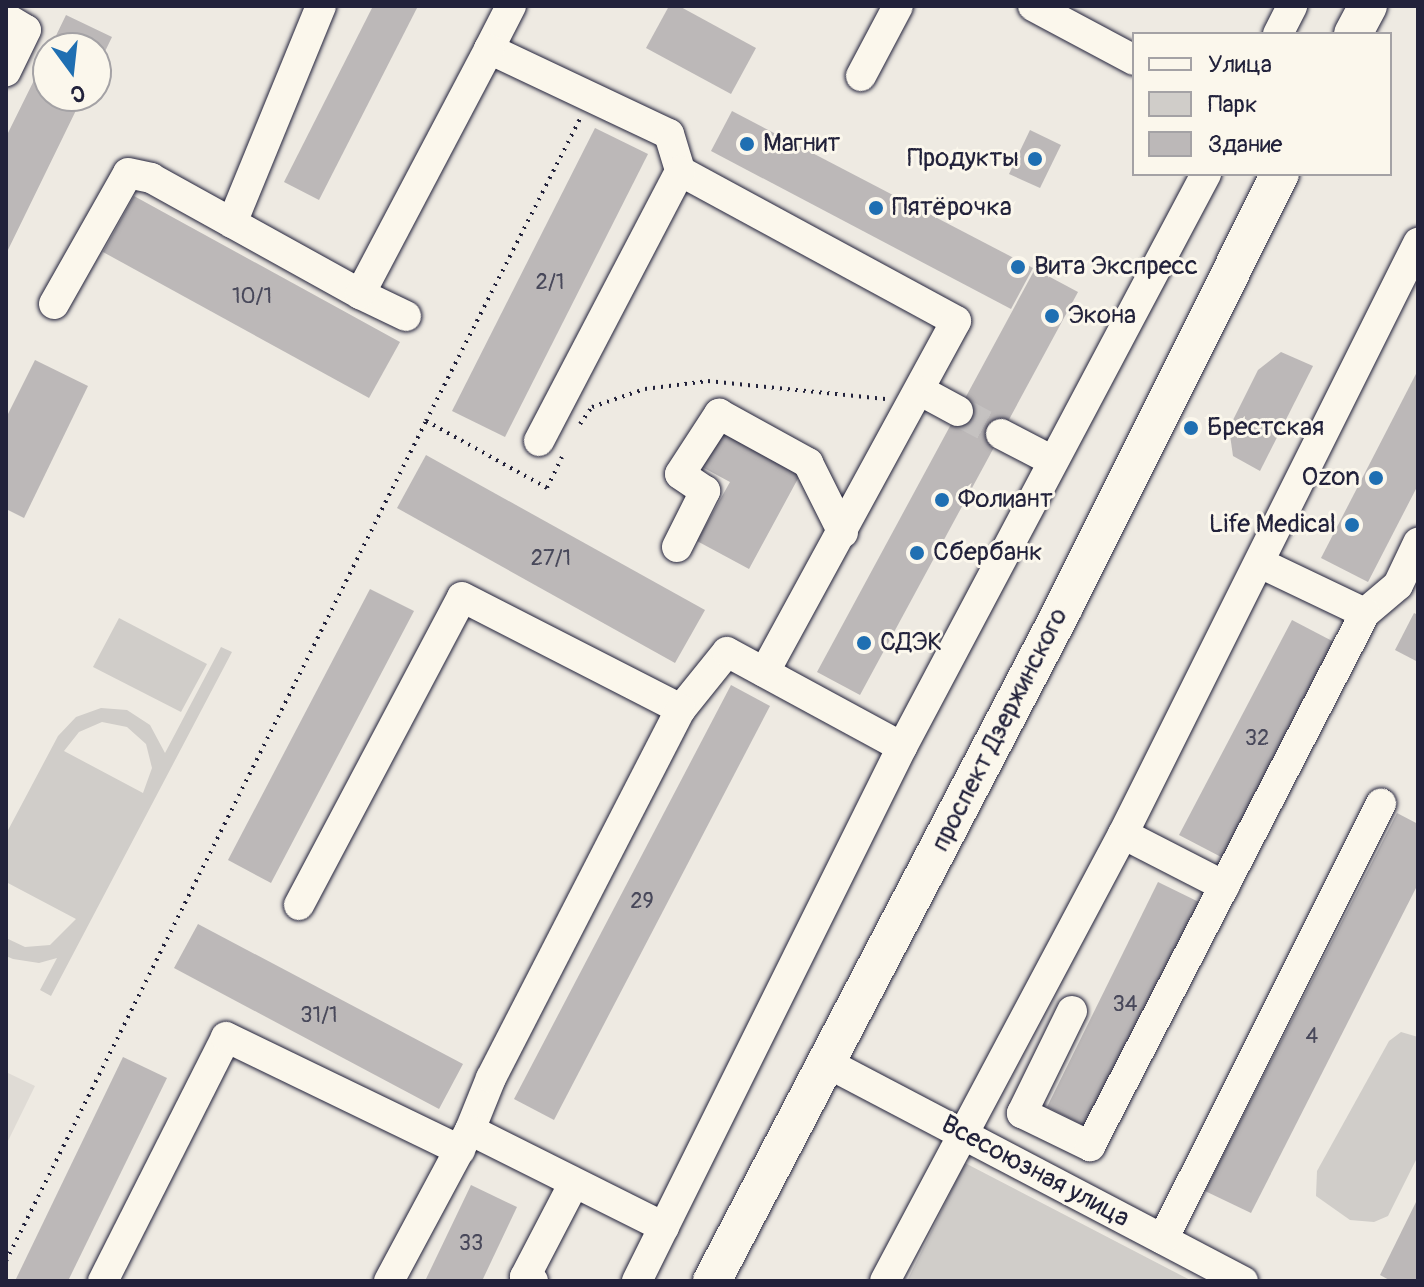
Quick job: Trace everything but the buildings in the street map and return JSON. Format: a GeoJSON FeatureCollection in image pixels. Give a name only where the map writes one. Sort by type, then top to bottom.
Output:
{"type":"FeatureCollection","features":[{"type":"Feature","properties":{"kind":"main road"},"geometry":{"type":"LineString","coordinates":[[1354,32],[1368,6]]}},
{"type":"Feature","properties":{"kind":"main road","name":"проспект Дзержинского"},"geometry":{"type":"LineString","coordinates":[[712,1281],[1063,609],[1279,176]]}},
{"type":"Feature","properties":{"kind":"street"},"geometry":{"type":"LineString","coordinates":[[232,223],[321,6]]}},
{"type":"Feature","properties":{"kind":"street"},"geometry":{"type":"LineString","coordinates":[[861,76],[898,6]]}},
{"type":"Feature","properties":{"kind":"street"},"geometry":{"type":"LineString","coordinates":[[1033,6],[1132,59]]}},
{"type":"Feature","properties":{"kind":"street"},"geometry":{"type":"LineString","coordinates":[[1279,32],[1292,6]]}},
{"type":"Feature","properties":{"kind":"street"},"geometry":{"type":"LineString","coordinates":[[360,294],[489,49],[507,7]]}},
{"type":"Feature","properties":{"kind":"street"},"geometry":{"type":"LineString","coordinates":[[6,18],[26,30],[6,71]]}},
{"type":"Feature","properties":{"kind":"street"},"geometry":{"type":"LineString","coordinates":[[489,49],[669,134],[680,171],[539,441]]}},
{"type":"Feature","properties":{"kind":"street"},"geometry":{"type":"LineString","coordinates":[[680,171],[956,321],[921,391],[765,672]]}},
{"type":"Feature","properties":{"kind":"street"},"geometry":{"type":"LineString","coordinates":[[54,304],[128,173],[151,178],[360,294],[406,316]]}},
{"type":"Feature","properties":{"kind":"street"},"geometry":{"type":"LineString","coordinates":[[637,1281],[902,747],[1051,460],[1205,176]]}},
{"type":"Feature","properties":{"kind":"street"},"geometry":{"type":"LineString","coordinates":[[885,1281],[973,1124],[1260,563],[1407,292],[1418,243]]}},
{"type":"Feature","properties":{"kind":"street"},"geometry":{"type":"LineString","coordinates":[[921,391],[958,411]]}},
{"type":"Feature","properties":{"kind":"street"},"geometry":{"type":"LineString","coordinates":[[677,547],[705,491],[680,474],[719,414],[808,463],[843,533]]}},
{"type":"Feature","properties":{"kind":"street"},"geometry":{"type":"LineString","coordinates":[[1001,434],[1051,460]]}},
{"type":"Feature","properties":{"kind":"street"},"geometry":{"type":"LineString","coordinates":[[973,1124],[1022,1113],[1090,1146],[1365,613],[1408,591],[1418,543]]}},
{"type":"Feature","properties":{"kind":"street"},"geometry":{"type":"LineString","coordinates":[[1260,563],[1365,613]]}},
{"type":"Feature","properties":{"kind":"street"},"geometry":{"type":"LineString","coordinates":[[299,905],[462,597],[681,709]]}},
{"type":"Feature","properties":{"kind":"street"},"geometry":{"type":"LineString","coordinates":[[389,1281],[465,1140],[491,1078],[681,709],[727,652],[902,747]]}},
{"type":"Feature","properties":{"kind":"street"},"geometry":{"type":"LineString","coordinates":[[1163,1239],[1381,804]]}},
{"type":"Feature","properties":{"kind":"street"},"geometry":{"type":"LineString","coordinates":[[1123,834],[1224,886]]}},
{"type":"Feature","properties":{"kind":"street"},"geometry":{"type":"LineString","coordinates":[[1022,1113],[1072,1011]]}},
{"type":"Feature","properties":{"kind":"street"},"geometry":{"type":"LineString","coordinates":[[103,1281],[226,1037],[465,1140],[574,1183],[664,1227]]}},
{"type":"Feature","properties":{"kind":"street","name":"Всесоюзная улица"},"geometry":{"type":"LineString","coordinates":[[827,1063],[973,1124],[1163,1239],[1243,1281]]}},
{"type":"Feature","properties":{"kind":"street"},"geometry":{"type":"LineString","coordinates":[[533,1281],[525,1277],[574,1183]]}},
{"type":"Feature","properties":{"kind":"path"},"geometry":{"type":"LineString","coordinates":[[6,1261],[426,421]]}},
{"type":"Feature","properties":{"kind":"shaded area"},"geometry":{"type":"Polygon","coordinates":[[[6,1072],[35,1086],[6,1145],[6,1072]]]}},
{"type":"Feature","properties":{"kind":"green space"},"geometry":{"type":"Polygon","coordinates":[[[119,618],[207,664],[181,712],[93,667],[119,618]]]}},
{"type":"Feature","properties":{"kind":"green space"},"geometry":{"type":"Polygon","coordinates":[[[221,647],[232,652],[51,996],[40,990],[57,958],[39,963],[13,959],[6,956],[6,938],[25,947],[50,945],[76,919],[6,882],[6,834],[58,736],[76,717],[101,708],[127,710],[150,725],[165,753],[221,647]],[[102,722],[79,732],[64,751],[143,793],[152,768],[146,744],[127,727],[102,722]]]}},
{"type":"Feature","properties":{"kind":"green space"},"geometry":{"type":"Polygon","coordinates":[[[1401,1032],[1418,1037],[1418,1156],[1388,1216],[1374,1222],[1350,1220],[1316,1196],[1317,1171],[1389,1041],[1401,1032]]]}},
{"type":"Feature","properties":{"kind":"green space"},"geometry":{"type":"Polygon","coordinates":[[[965,1163],[1192,1281],[907,1281],[965,1163]]]}},
{"type":"Feature","properties":{"kind":"tunnel"},"geometry":{"type":"LineString","coordinates":[[958,411],[1001,434]]}},
{"type":"Feature","properties":{"kind":"place","name":"Магнит"},"geometry":{"type":"Point","coordinates":[747,144]}},
{"type":"Feature","properties":{"kind":"place","name":"Продукты"},"geometry":{"type":"Point","coordinates":[1035,159]}},
{"type":"Feature","properties":{"kind":"place","name":"Пятёрочка"},"geometry":{"type":"Point","coordinates":[876,208]}},
{"type":"Feature","properties":{"kind":"place","name":"Вита Экспресс"},"geometry":{"type":"Point","coordinates":[1018,267]}},
{"type":"Feature","properties":{"kind":"place","name":"Экона"},"geometry":{"type":"Point","coordinates":[1052,316]}},
{"type":"Feature","properties":{"kind":"place","name":"Брестская"},"geometry":{"type":"Point","coordinates":[1191,428]}},
{"type":"Feature","properties":{"kind":"place","name":"Ozon"},"geometry":{"type":"Point","coordinates":[1376,478]}},
{"type":"Feature","properties":{"kind":"place","name":"Фолиант"},"geometry":{"type":"Point","coordinates":[942,500]}},
{"type":"Feature","properties":{"kind":"place","name":"Life Medical"},"geometry":{"type":"Point","coordinates":[1352,525]}},
{"type":"Feature","properties":{"kind":"place","name":"Сбербанк"},"geometry":{"type":"Point","coordinates":[917,553]}},
{"type":"Feature","properties":{"kind":"place","name":"СДЭК"},"geometry":{"type":"Point","coordinates":[864,643]}}]}
